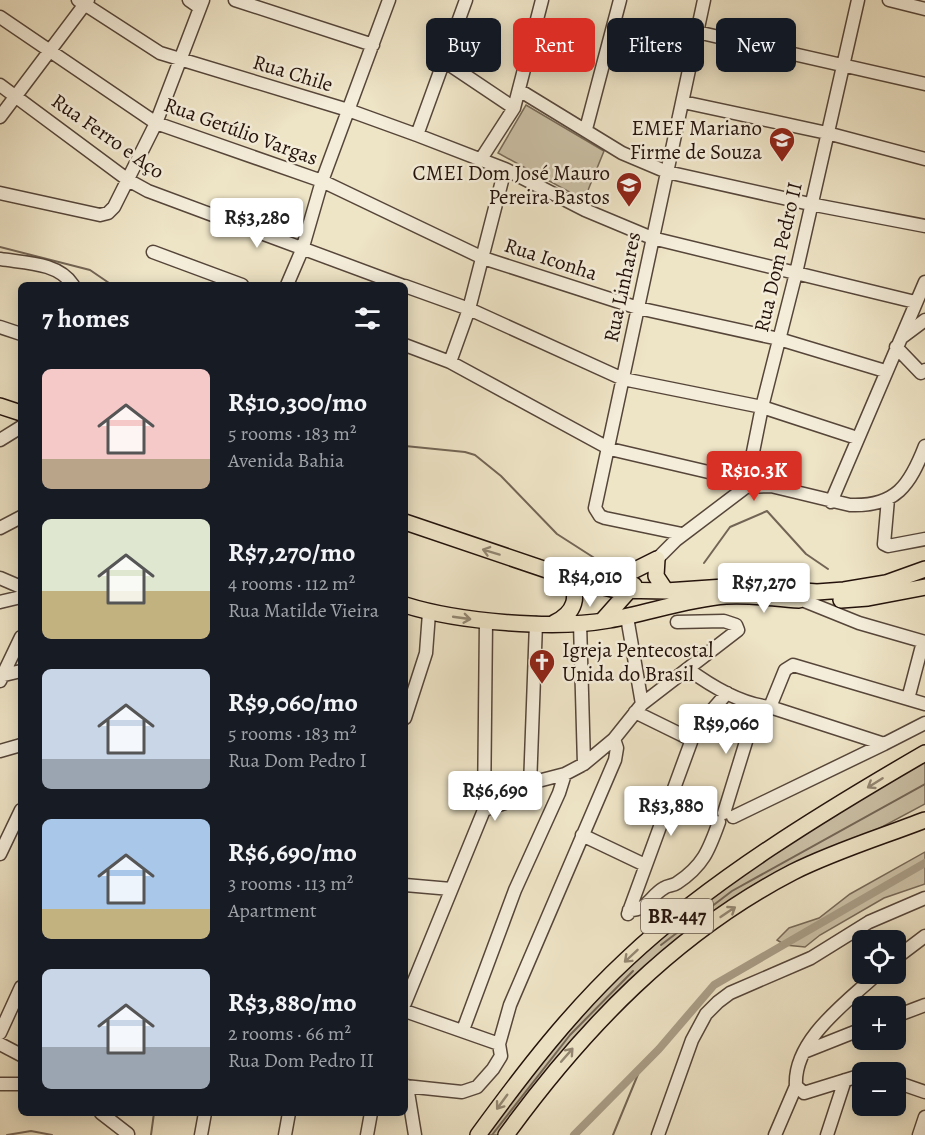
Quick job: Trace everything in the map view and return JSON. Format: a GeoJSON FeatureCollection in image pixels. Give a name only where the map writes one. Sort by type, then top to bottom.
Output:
{"type":"FeatureCollection","features":[{"type":"Feature","properties":{"kind":"main road"},"geometry":{"type":"LineString","coordinates":[[0,406],[18,412]]}},
{"type":"Feature","properties":{"kind":"main road"},"geometry":{"type":"LineString","coordinates":[[0,416],[18,424]]}},
{"type":"Feature","properties":{"kind":"main road"},"geometry":{"type":"LineString","coordinates":[[408,523],[573,579],[630,590],[666,591],[739,586],[817,592],[886,583],[925,569]]}},
{"type":"Feature","properties":{"kind":"main road"},"geometry":{"type":"LineString","coordinates":[[573,579],[616,578],[657,559]]}},
{"type":"Feature","properties":{"kind":"main road"},"geometry":{"type":"LineString","coordinates":[[602,621],[657,559]]}},
{"type":"Feature","properties":{"kind":"main road"},"geometry":{"type":"LineString","coordinates":[[657,559],[656,576],[666,591]]}},
{"type":"Feature","properties":{"kind":"main road"},"geometry":{"type":"LineString","coordinates":[[554,623],[565,618],[573,608],[575,596],[573,579]]}},
{"type":"Feature","properties":{"kind":"main road"},"geometry":{"type":"LineString","coordinates":[[408,606],[429,613],[486,621],[554,623],[602,621],[726,596],[802,600],[868,598],[925,587]]}},
{"type":"Feature","properties":{"kind":"main road","name":"BR-447"},"geometry":{"type":"LineString","coordinates":[[478,1135],[537,1055],[566,1022],[651,937],[731,876],[925,753]]}},
{"type":"Feature","properties":{"kind":"main road"},"geometry":{"type":"LineString","coordinates":[[896,831],[925,814]]}},
{"type":"Feature","properties":{"kind":"main road","name":"BR-447"},"geometry":{"type":"LineString","coordinates":[[506,1135],[563,1060],[590,1030],[641,979],[680,946],[755,894],[794,871],[925,820]]}},
{"type":"Feature","properties":{"kind":"street"},"geometry":{"type":"LineString","coordinates":[[235,0],[372,45]]}},
{"type":"Feature","properties":{"kind":"street"},"geometry":{"type":"LineString","coordinates":[[288,282],[302,250],[322,181],[389,0]]}},
{"type":"Feature","properties":{"kind":"street"},"geometry":{"type":"LineString","coordinates":[[460,18],[466,0]]}},
{"type":"Feature","properties":{"kind":"street"},"geometry":{"type":"LineString","coordinates":[[481,159],[514,108],[542,0]]}},
{"type":"Feature","properties":{"kind":"street"},"geometry":{"type":"LineString","coordinates":[[586,129],[620,0]]}},
{"type":"Feature","properties":{"kind":"street","name":"Rua Linhares"},"geometry":{"type":"LineString","coordinates":[[700,18],[704,0]]}},
{"type":"Feature","properties":{"kind":"street","name":"Rua Dom Pedro II"},"geometry":{"type":"LineString","coordinates":[[747,484],[762,406],[796,273],[858,0]]}},
{"type":"Feature","properties":{"kind":"street"},"geometry":{"type":"LineString","coordinates":[[889,0],[925,9]]}},
{"type":"Feature","properties":{"kind":"street"},"geometry":{"type":"LineString","coordinates":[[0,117],[83,2]]}},
{"type":"Feature","properties":{"kind":"street","name":"Rua Chile"},"geometry":{"type":"LineString","coordinates":[[83,2],[160,53],[348,110],[481,159],[585,210],[652,238],[915,302]]}},
{"type":"Feature","properties":{"kind":"street"},"geometry":{"type":"LineString","coordinates":[[0,193],[100,215],[108,213],[114,207],[156,123],[180,58],[197,2]]}},
{"type":"Feature","properties":{"kind":"street","name":"Rua Getúlio Vargas"},"geometry":{"type":"LineString","coordinates":[[0,17],[156,123],[322,181],[483,258]]}},
{"type":"Feature","properties":{"kind":"street"},"geometry":{"type":"LineString","coordinates":[[704,34],[925,84]]}},
{"type":"Feature","properties":{"kind":"street"},"geometry":{"type":"LineString","coordinates":[[417,135],[440,72]]}},
{"type":"Feature","properties":{"kind":"street"},"geometry":{"type":"LineString","coordinates":[[460,72],[514,108]]}},
{"type":"Feature","properties":{"kind":"street","name":"Rua Linhares"},"geometry":{"type":"LineString","coordinates":[[682,534],[605,518],[595,508],[689,72]]}},
{"type":"Feature","properties":{"kind":"street","name":"Rua Ferro e Aço"},"geometry":{"type":"LineString","coordinates":[[0,85],[128,180],[158,196],[392,282]]}},
{"type":"Feature","properties":{"kind":"street"},"geometry":{"type":"LineString","coordinates":[[519,90],[622,153],[667,172],[810,204],[925,226]]}},
{"type":"Feature","properties":{"kind":"street"},"geometry":{"type":"LineString","coordinates":[[683,102],[827,133],[925,159]]}},
{"type":"Feature","properties":{"kind":"street"},"geometry":{"type":"LineString","coordinates":[[450,362],[469,309],[505,169]]}},
{"type":"Feature","properties":{"kind":"street"},"geometry":{"type":"LineString","coordinates":[[153,252],[234,282]]}},
{"type":"Feature","properties":{"kind":"street","name":"Rua Iconha"},"geometry":{"type":"LineString","coordinates":[[483,258],[638,308],[779,339],[885,371]]}},
{"type":"Feature","properties":{"kind":"street"},"geometry":{"type":"LineString","coordinates":[[0,259],[55,269],[71,282]]}},
{"type":"Feature","properties":{"kind":"street"},"geometry":{"type":"LineString","coordinates":[[831,502],[856,438],[925,282]]}},
{"type":"Feature","properties":{"kind":"street","name":"Rua Ferro e Aço"},"geometry":{"type":"LineString","coordinates":[[408,288],[469,309],[623,379],[762,406],[856,438]]}},
{"type":"Feature","properties":{"kind":"street"},"geometry":{"type":"LineString","coordinates":[[898,343],[925,320]]}},
{"type":"Feature","properties":{"kind":"street"},"geometry":{"type":"LineString","coordinates":[[0,327],[18,333]]}},
{"type":"Feature","properties":{"kind":"street"},"geometry":{"type":"LineString","coordinates":[[898,343],[923,372]]}},
{"type":"Feature","properties":{"kind":"street"},"geometry":{"type":"LineString","coordinates":[[408,346],[450,362],[609,449],[747,484],[771,486],[831,502],[861,506],[888,499],[899,493],[910,481],[925,446]]}},
{"type":"Feature","properties":{"kind":"street"},"geometry":{"type":"LineString","coordinates":[[0,440],[18,427]]}},
{"type":"Feature","properties":{"kind":"street"},"geometry":{"type":"LineString","coordinates":[[657,559],[682,534],[747,484]]}},
{"type":"Feature","properties":{"kind":"street"},"geometry":{"type":"LineString","coordinates":[[888,499],[884,544],[888,546],[925,540]]}},
{"type":"Feature","properties":{"kind":"street"},"geometry":{"type":"LineString","coordinates":[[0,528],[18,519]]}},
{"type":"Feature","properties":{"kind":"street"},"geometry":{"type":"LineString","coordinates":[[0,578],[18,586]]}},
{"type":"Feature","properties":{"kind":"street"},"geometry":{"type":"LineString","coordinates":[[0,602],[18,598]]}},
{"type":"Feature","properties":{"kind":"street"},"geometry":{"type":"LineString","coordinates":[[802,600],[859,623],[924,642],[908,699]]}},
{"type":"Feature","properties":{"kind":"street"},"geometry":{"type":"LineString","coordinates":[[408,709],[426,653],[429,613]]}},
{"type":"Feature","properties":{"kind":"street"},"geometry":{"type":"LineString","coordinates":[[627,617],[638,708]]}},
{"type":"Feature","properties":{"kind":"street"},"geometry":{"type":"LineString","coordinates":[[408,996],[484,810],[486,621]]}},
{"type":"Feature","properties":{"kind":"street"},"geometry":{"type":"LineString","coordinates":[[484,810],[520,798],[530,786],[544,778],[565,774],[584,764],[614,739],[638,708],[736,633],[738,627],[724,621],[677,622]]}},
{"type":"Feature","properties":{"kind":"street"},"geometry":{"type":"LineString","coordinates":[[530,786],[536,622]]}},
{"type":"Feature","properties":{"kind":"street"},"geometry":{"type":"LineString","coordinates":[[580,622],[584,764]]}},
{"type":"Feature","properties":{"kind":"street"},"geometry":{"type":"LineString","coordinates":[[1,677],[18,643]]}},
{"type":"Feature","properties":{"kind":"street"},"geometry":{"type":"LineString","coordinates":[[638,708],[688,738],[690,747],[629,912],[648,904],[664,887],[675,885],[706,856],[725,817],[764,707],[785,670],[793,665],[925,704]]}},
{"type":"Feature","properties":{"kind":"street"},"geometry":{"type":"LineString","coordinates":[[688,669],[727,693],[764,707],[884,744]]}},
{"type":"Feature","properties":{"kind":"street"},"geometry":{"type":"LineString","coordinates":[[1,677],[18,671]]}},
{"type":"Feature","properties":{"kind":"street"},"geometry":{"type":"LineString","coordinates":[[688,738],[727,693]]}},
{"type":"Feature","properties":{"kind":"street"},"geometry":{"type":"LineString","coordinates":[[725,817],[925,723]]}},
{"type":"Feature","properties":{"kind":"street"},"geometry":{"type":"LineString","coordinates":[[408,1086],[470,1091],[484,1082],[494,1069],[501,1056],[499,1044],[510,1005],[615,760],[617,748],[614,739]]}},
{"type":"Feature","properties":{"kind":"street"},"geometry":{"type":"LineString","coordinates":[[0,751],[18,746]]}},
{"type":"Feature","properties":{"kind":"street"},"geometry":{"type":"LineString","coordinates":[[464,1030],[515,890],[559,794],[565,774]]}},
{"type":"Feature","properties":{"kind":"street"},"geometry":{"type":"LineString","coordinates":[[0,854],[18,816]]}},
{"type":"Feature","properties":{"kind":"street"},"geometry":{"type":"LineString","coordinates":[[582,836],[645,865]]}},
{"type":"Feature","properties":{"kind":"street"},"geometry":{"type":"LineString","coordinates":[[408,885],[451,889]]}},
{"type":"Feature","properties":{"kind":"street"},"geometry":{"type":"LineString","coordinates":[[658,1135],[692,1040],[706,1014],[718,1002],[737,989],[811,958],[869,922],[925,898]]}},
{"type":"Feature","properties":{"kind":"street"},"geometry":{"type":"LineString","coordinates":[[906,950],[925,936]]}},
{"type":"Feature","properties":{"kind":"street"},"geometry":{"type":"LineString","coordinates":[[776,1135],[796,1086],[797,1067],[804,1052],[829,1020],[867,984]]}},
{"type":"Feature","properties":{"kind":"street"},"geometry":{"type":"LineString","coordinates":[[0,1033],[18,994]]}},
{"type":"Feature","properties":{"kind":"street"},"geometry":{"type":"LineString","coordinates":[[906,1012],[925,1005]]}},
{"type":"Feature","properties":{"kind":"street"},"geometry":{"type":"LineString","coordinates":[[408,1012],[499,1044]]}},
{"type":"Feature","properties":{"kind":"street"},"geometry":{"type":"LineString","coordinates":[[804,1052],[852,1033]]}},
{"type":"Feature","properties":{"kind":"street"},"geometry":{"type":"LineString","coordinates":[[0,1044],[18,1053]]}},
{"type":"Feature","properties":{"kind":"street"},"geometry":{"type":"LineString","coordinates":[[796,1086],[804,1093],[852,1078]]}},
{"type":"Feature","properties":{"kind":"street"},"geometry":{"type":"LineString","coordinates":[[827,1135],[845,1080]]}},
{"type":"Feature","properties":{"kind":"street"},"geometry":{"type":"LineString","coordinates":[[0,1084],[18,1084]]}},
{"type":"Feature","properties":{"kind":"street"},"geometry":{"type":"LineString","coordinates":[[906,1085],[925,1092]]}},
{"type":"Feature","properties":{"kind":"street"},"geometry":{"type":"LineString","coordinates":[[408,1097],[415,1135]]}},
{"type":"Feature","properties":{"kind":"street"},"geometry":{"type":"LineString","coordinates":[[105,1116],[128,1134]]}},
{"type":"Feature","properties":{"kind":"street"},"geometry":{"type":"LineString","coordinates":[[201,1135],[204,1116]]}},
{"type":"Feature","properties":{"kind":"street"},"geometry":{"type":"LineString","coordinates":[[285,1135],[288,1116]]}},
{"type":"Feature","properties":{"kind":"street"},"geometry":{"type":"LineString","coordinates":[[367,1135],[370,1116]]}},
{"type":"Feature","properties":{"kind":"street"},"geometry":{"type":"LineString","coordinates":[[919,1135],[925,1117]]}},
{"type":"Feature","properties":{"kind":"shaded area"},"geometry":{"type":"Polygon","coordinates":[[[526,105],[604,151],[584,200],[498,153],[526,105]]]}},
{"type":"Feature","properties":{"kind":"shaded area"},"geometry":{"type":"Polygon","coordinates":[[[925,758],[925,804],[695,927],[500,1135],[483,1135],[565,1031],[653,943],[750,869],[925,758]]]}},
{"type":"Feature","properties":{"kind":"shaded area"},"geometry":{"type":"Polygon","coordinates":[[[925,852],[925,884],[884,898],[820,935],[805,947],[785,945],[777,940],[789,928],[819,918],[850,894],[925,852]]]}},
{"type":"Feature","properties":{"kind":"waterway"},"geometry":{"type":"LineString","coordinates":[[0,247],[90,270],[108,282]]}},
{"type":"Feature","properties":{"kind":"waterway"},"geometry":{"type":"LineString","coordinates":[[408,446],[475,455],[501,476],[557,534],[596,559]]}},
{"type":"Feature","properties":{"kind":"waterway"},"geometry":{"type":"LineString","coordinates":[[704,563],[730,527],[767,511],[806,554],[828,569]]}},
{"type":"Feature","properties":{"kind":"waterway"},"geometry":{"type":"LineString","coordinates":[[661,945],[732,891],[925,784]]}},
{"type":"Feature","properties":{"kind":"waterway"},"geometry":{"type":"LineString","coordinates":[[574,1135],[659,1049],[714,985],[925,863]]}},
{"type":"Feature","properties":{"kind":"waterway"},"geometry":{"type":"LineString","coordinates":[[492,1135],[570,1035],[633,971]]}},
{"type":"Feature","properties":{"kind":"waterway"},"geometry":{"type":"LineString","coordinates":[[613,1135],[641,1067]]}},
{"type":"Feature","properties":{"kind":"waterway"},"geometry":{"type":"LineString","coordinates":[[151,1135],[154,1116]]}},
{"type":"Feature","properties":{"kind":"waterway"},"geometry":{"type":"LineString","coordinates":[[7,1135],[31,1131],[52,1135]]}},
{"type":"Feature","properties":{"kind":"place","name":"EMEF Mariano Firme de Souza"},"geometry":{"type":"Point","coordinates":[782,163]}},
{"type":"Feature","properties":{"kind":"place","name":"CMEI Dom José Mauro Pereira Bastos"},"geometry":{"type":"Point","coordinates":[629,208]}},
{"type":"Feature","properties":{"kind":"place","name":"Igreja Pentecostal Unida do Brasil"},"geometry":{"type":"Point","coordinates":[542,685]}}]}
